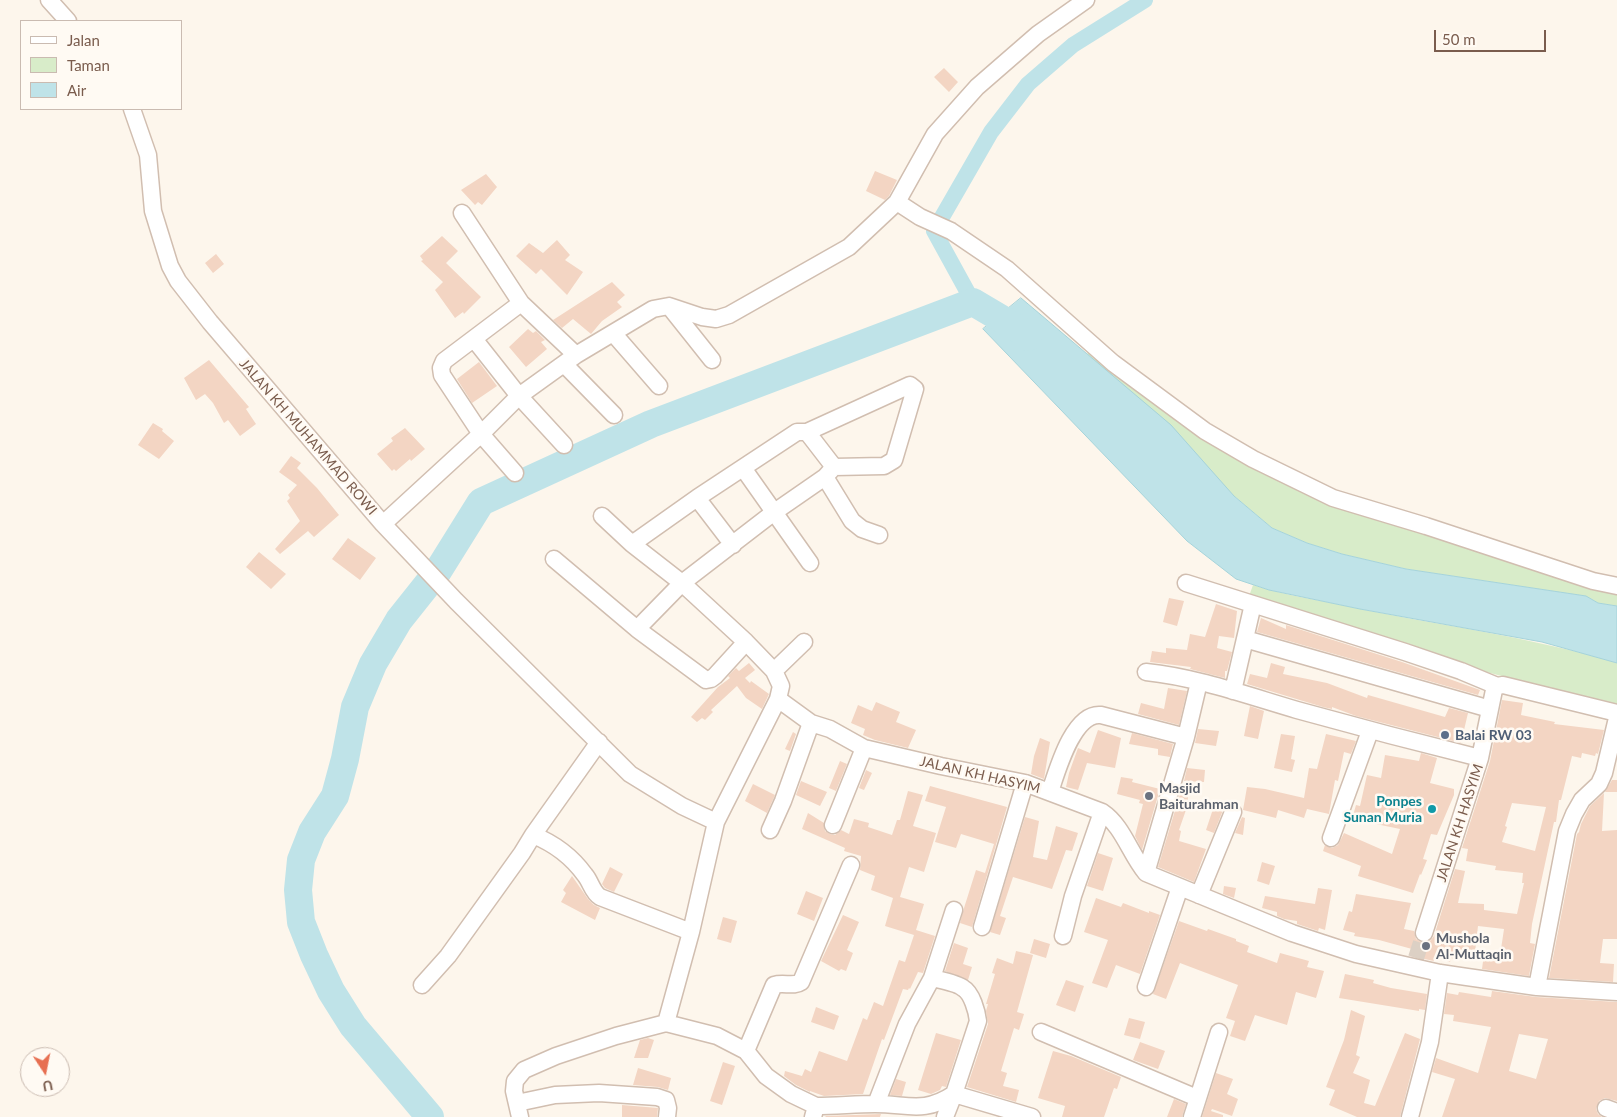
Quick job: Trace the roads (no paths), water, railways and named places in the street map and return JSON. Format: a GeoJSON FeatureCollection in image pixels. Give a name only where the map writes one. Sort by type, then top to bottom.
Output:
{"type":"FeatureCollection","features":[{"type":"Feature","properties":{"kind":"street"},"geometry":{"type":"LineString","coordinates":[[49,0],[67,20]]}},
{"type":"Feature","properties":{"kind":"street"},"geometry":{"type":"LineString","coordinates":[[669,306],[702,317],[716,319],[729,315],[848,247],[897,202],[935,134],[978,87],[1038,34],[1086,0]]}},
{"type":"Feature","properties":{"kind":"street","name":"JALAN KH MUHAMMAD ROWI"},"geometry":{"type":"LineString","coordinates":[[132,110],[148,155],[153,211],[170,266],[178,281],[210,322],[383,524],[481,434],[519,396],[570,359],[613,333],[653,309],[669,306]]}},
{"type":"Feature","properties":{"kind":"street"},"geometry":{"type":"LineString","coordinates":[[897,202],[920,217],[952,231],[1007,269],[1114,363],[1205,431],[1253,459],[1334,498],[1617,586]]}},
{"type":"Feature","properties":{"kind":"street"},"geometry":{"type":"LineString","coordinates":[[462,213],[521,303],[570,359],[614,415]]}},
{"type":"Feature","properties":{"kind":"street"},"geometry":{"type":"LineString","coordinates":[[515,473],[481,434],[442,375],[441,368],[444,361],[521,303]]}},
{"type":"Feature","properties":{"kind":"street"},"geometry":{"type":"LineString","coordinates":[[669,306],[712,360]]}},
{"type":"Feature","properties":{"kind":"street"},"geometry":{"type":"LineString","coordinates":[[613,333],[659,386]]}},
{"type":"Feature","properties":{"kind":"street"},"geometry":{"type":"LineString","coordinates":[[474,339],[519,396],[564,445]]}},
{"type":"Feature","properties":{"kind":"street"},"geometry":{"type":"LineString","coordinates":[[632,544],[791,435],[797,432],[807,432],[910,385],[913,387],[914,394],[894,460],[890,464],[829,472],[682,583],[637,629]]}},
{"type":"Feature","properties":{"kind":"street"},"geometry":{"type":"LineString","coordinates":[[807,432],[829,472],[852,521],[862,529],[879,535]]}},
{"type":"Feature","properties":{"kind":"street"},"geometry":{"type":"LineString","coordinates":[[743,468],[773,514],[810,563]]}},
{"type":"Feature","properties":{"kind":"street"},"geometry":{"type":"LineString","coordinates":[[697,498],[733,545]]}},
{"type":"Feature","properties":{"kind":"street"},"geometry":{"type":"LineString","coordinates":[[602,516],[632,544],[682,583],[746,642],[774,671],[781,686],[778,699],[716,822],[691,932],[666,1023]]}},
{"type":"Feature","properties":{"kind":"street"},"geometry":{"type":"LineString","coordinates":[[383,524],[456,601],[630,774],[682,806],[716,822]]}},
{"type":"Feature","properties":{"kind":"street"},"geometry":{"type":"LineString","coordinates":[[554,560],[637,629],[708,680],[715,676],[746,642]]}},
{"type":"Feature","properties":{"kind":"street"},"geometry":{"type":"LineString","coordinates":[[1186,582],[1462,671],[1497,686],[1503,685],[1617,713]]}},
{"type":"Feature","properties":{"kind":"street"},"geometry":{"type":"LineString","coordinates":[[1233,691],[1253,604]]}},
{"type":"Feature","properties":{"kind":"street"},"geometry":{"type":"LineString","coordinates":[[1245,639],[1490,709]]}},
{"type":"Feature","properties":{"kind":"street"},"geometry":{"type":"LineString","coordinates":[[774,671],[804,642]]}},
{"type":"Feature","properties":{"kind":"street"},"geometry":{"type":"LineString","coordinates":[[1146,672],[1199,682],[1370,731],[1480,758]]}},
{"type":"Feature","properties":{"kind":"street"},"geometry":{"type":"LineString","coordinates":[[1199,682],[1186,737],[1146,873],[1292,934],[1356,954],[1414,962],[1440,973],[1537,987],[1617,992]]}},
{"type":"Feature","properties":{"kind":"street","name":"JALAN KH HASYIM"},"geometry":{"type":"LineString","coordinates":[[1424,933],[1480,758],[1494,690],[1497,686]]}},
{"type":"Feature","properties":{"kind":"street","name":"JALAN KH HASYIM"},"geometry":{"type":"LineString","coordinates":[[778,699],[811,723],[830,729],[864,748],[1025,783],[1102,812],[1120,830],[1138,864],[1146,873]]}},
{"type":"Feature","properties":{"kind":"street"},"geometry":{"type":"LineString","coordinates":[[1050,792],[1066,746],[1078,728],[1090,716],[1101,715],[1186,737]]}},
{"type":"Feature","properties":{"kind":"street"},"geometry":{"type":"LineString","coordinates":[[1537,987],[1568,830],[1582,800],[1599,784],[1604,772],[1617,718]]}},
{"type":"Feature","properties":{"kind":"street"},"geometry":{"type":"LineString","coordinates":[[770,830],[783,801],[811,723]]}},
{"type":"Feature","properties":{"kind":"street"},"geometry":{"type":"LineString","coordinates":[[1331,838],[1370,731]]}},
{"type":"Feature","properties":{"kind":"street"},"geometry":{"type":"LineString","coordinates":[[422,985],[448,956],[599,742]]}},
{"type":"Feature","properties":{"kind":"street"},"geometry":{"type":"LineString","coordinates":[[833,825],[864,748]]}},
{"type":"Feature","properties":{"kind":"street"},"geometry":{"type":"LineString","coordinates":[[982,927],[1025,783]]}},
{"type":"Feature","properties":{"kind":"street"},"geometry":{"type":"LineString","coordinates":[[1063,936],[1073,896],[1102,812]]}},
{"type":"Feature","properties":{"kind":"street"},"geometry":{"type":"LineString","coordinates":[[1199,895],[1233,812]]}},
{"type":"Feature","properties":{"kind":"street"},"geometry":{"type":"LineString","coordinates":[[533,835],[543,839],[569,857],[589,880],[594,891],[600,897],[691,932]]}},
{"type":"Feature","properties":{"kind":"street"},"geometry":{"type":"LineString","coordinates":[[746,1051],[774,985],[798,984],[801,982],[851,865]]}},
{"type":"Feature","properties":{"kind":"street"},"geometry":{"type":"LineString","coordinates":[[1146,987],[1180,887]]}},
{"type":"Feature","properties":{"kind":"street"},"geometry":{"type":"LineString","coordinates":[[876,1104],[907,1024],[932,978],[954,910]]}},
{"type":"Feature","properties":{"kind":"street"},"geometry":{"type":"LineString","coordinates":[[1410,1117],[1430,1042],[1440,973]]}},
{"type":"Feature","properties":{"kind":"street"},"geometry":{"type":"LineString","coordinates":[[932,978],[964,988],[978,1015],[978,1021],[945,1117]]}},
{"type":"Feature","properties":{"kind":"street"},"geometry":{"type":"LineString","coordinates":[[667,1117],[668,1108],[666,1100],[657,1097],[599,1093],[555,1095],[519,1110],[514,1091],[515,1081],[524,1070],[556,1056],[616,1036],[666,1023],[717,1036],[746,1051],[766,1076],[815,1112],[876,1104],[910,1107],[932,1106],[954,1094],[1032,1117]]}},
{"type":"Feature","properties":{"kind":"street"},"geometry":{"type":"LineString","coordinates":[[1041,1032],[1197,1098]]}},
{"type":"Feature","properties":{"kind":"street"},"geometry":{"type":"LineString","coordinates":[[1192,1117],[1219,1032]]}},
{"type":"Feature","properties":{"kind":"water"},"geometry":{"type":"Polygon","coordinates":[[[1021,298],[1171,425],[1234,496],[1272,528],[1307,543],[1342,554],[1406,569],[1586,596],[1598,603],[1617,606],[1617,663],[1542,642],[1360,609],[1269,590],[1236,579],[1187,541],[983,329],[1021,298]]]}},
{"type":"Feature","properties":{"kind":"waterway"},"geometry":{"type":"LineString","coordinates":[[973,302],[934,231],[991,132],[1028,84],[1073,45],[1145,0]]}},
{"type":"Feature","properties":{"kind":"waterway"},"geometry":{"type":"LineString","coordinates":[[430,1117],[353,1026],[331,991],[301,922],[298,890],[301,860],[312,832],[335,796],[345,759],[355,707],[373,664],[399,620],[438,571],[481,502],[651,424],[973,302],[1022,331],[1028,337]]}},
{"type":"Feature","properties":{"kind":"tunnel"},"geometry":{"type":"LineString","coordinates":[[1416,958],[1424,933]]}},
{"type":"Feature","properties":{"kind":"place","name":"Balai RW 03"},"geometry":{"type":"Point","coordinates":[1445,735]}},
{"type":"Feature","properties":{"kind":"place","name":"Masjid Baiturahman"},"geometry":{"type":"Point","coordinates":[1149,796]}},
{"type":"Feature","properties":{"kind":"place","name":"Ponpes Sunan Muria"},"geometry":{"type":"Point","coordinates":[1432,809]}},
{"type":"Feature","properties":{"kind":"place","name":"Mushola Al-Muttaqin"},"geometry":{"type":"Point","coordinates":[1426,946]}}]}
